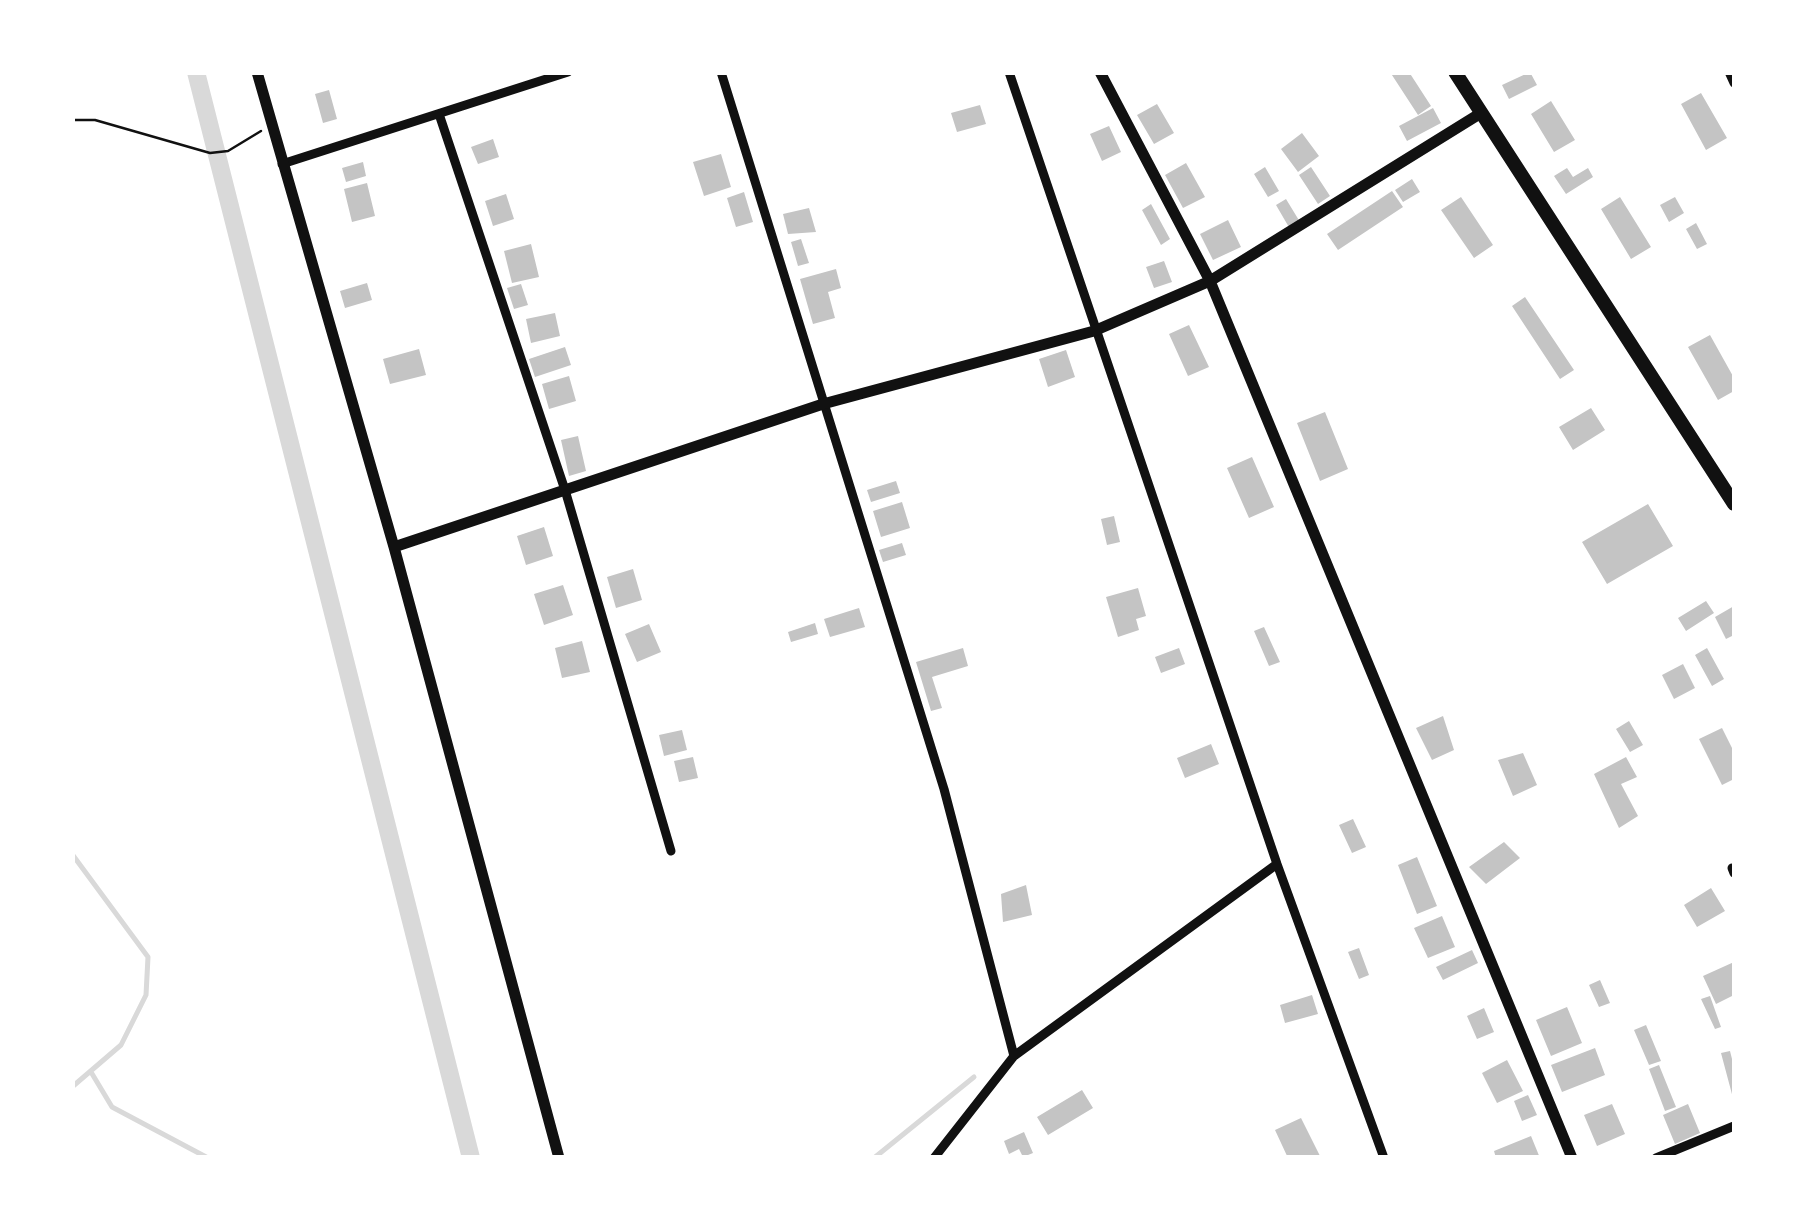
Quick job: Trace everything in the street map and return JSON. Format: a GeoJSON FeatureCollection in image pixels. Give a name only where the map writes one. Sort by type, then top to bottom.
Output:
{"type":"FeatureCollection","features":[{"type":"Feature","properties":{"kind":"main road"},"geometry":{"type":"LineString","coordinates":[[1454,72],[1734,504]]}},
{"type":"Feature","properties":{"kind":"street"},"geometry":{"type":"LineString","coordinates":[[257,72],[394,547],[560,1158]]}},
{"type":"Feature","properties":{"kind":"street"},"geometry":{"type":"LineString","coordinates":[[282,164],[568,72]]}},
{"type":"Feature","properties":{"kind":"street"},"geometry":{"type":"LineString","coordinates":[[721,72],[944,789],[1014,1056]]}},
{"type":"Feature","properties":{"kind":"street"},"geometry":{"type":"LineString","coordinates":[[1009,72],[1277,864],[1384,1158]]}},
{"type":"Feature","properties":{"kind":"street"},"geometry":{"type":"LineString","coordinates":[[1100,72],[1210,280],[1572,1158]]}},
{"type":"Feature","properties":{"kind":"street"},"geometry":{"type":"LineString","coordinates":[[1729,72],[1734,83]]}},
{"type":"Feature","properties":{"kind":"street"},"geometry":{"type":"LineString","coordinates":[[394,547],[824,404],[1094,330],[1210,280],[1481,112]]}},
{"type":"Feature","properties":{"kind":"street"},"geometry":{"type":"LineString","coordinates":[[439,114],[565,490],[671,851]]}},
{"type":"Feature","properties":{"kind":"street"},"geometry":{"type":"LineString","coordinates":[[934,1158],[1014,1056],[1277,864]]}},
{"type":"Feature","properties":{"kind":"street"},"geometry":{"type":"LineString","coordinates":[[1656,1158],[1734,1126]]}},
{"type":"Feature","properties":{"kind":"path"},"geometry":{"type":"LineString","coordinates":[[72,120],[95,120],[210,153],[228,151],[271,125]]}},
{"type":"Feature","properties":{"kind":"building"},"geometry":{"type":"Polygon","coordinates":[[[1390,72],[1409,72],[1431,106],[1418,115],[1390,72]]]}},
{"type":"Feature","properties":{"kind":"building"},"geometry":{"type":"Polygon","coordinates":[[[1530,72],[1537,85],[1509,99],[1502,85],[1530,72]]]}},
{"type":"Feature","properties":{"kind":"building"},"geometry":{"type":"Polygon","coordinates":[[[329,90],[337,119],[323,123],[315,94],[329,90]]]}},
{"type":"Feature","properties":{"kind":"building"},"geometry":{"type":"Polygon","coordinates":[[[1701,93],[1727,138],[1706,150],[1681,104],[1701,93]]]}},
{"type":"Feature","properties":{"kind":"building"},"geometry":{"type":"Polygon","coordinates":[[[1551,101],[1575,140],[1554,152],[1531,114],[1551,101]]]}},
{"type":"Feature","properties":{"kind":"building"},"geometry":{"type":"Polygon","coordinates":[[[1157,104],[1174,133],[1154,144],[1137,115],[1157,104]]]}},
{"type":"Feature","properties":{"kind":"building"},"geometry":{"type":"Polygon","coordinates":[[[980,105],[986,124],[957,132],[951,113],[980,105]]]}},
{"type":"Feature","properties":{"kind":"building"},"geometry":{"type":"Polygon","coordinates":[[[1433,108],[1441,123],[1407,141],[1399,126],[1433,108]]]}},
{"type":"Feature","properties":{"kind":"building"},"geometry":{"type":"Polygon","coordinates":[[[1109,126],[1121,152],[1102,161],[1090,134],[1109,126]]]}},
{"type":"Feature","properties":{"kind":"building"},"geometry":{"type":"Polygon","coordinates":[[[1302,133],[1319,156],[1298,172],[1281,149],[1302,133]]]}},
{"type":"Feature","properties":{"kind":"building"},"geometry":{"type":"Polygon","coordinates":[[[493,139],[499,157],[478,164],[471,147],[493,139]]]}},
{"type":"Feature","properties":{"kind":"building"},"geometry":{"type":"Polygon","coordinates":[[[721,154],[731,187],[704,196],[693,162],[721,154]]]}},
{"type":"Feature","properties":{"kind":"building"},"geometry":{"type":"Polygon","coordinates":[[[363,162],[366,176],[346,182],[342,168],[363,162]]]}},
{"type":"Feature","properties":{"kind":"building"},"geometry":{"type":"Polygon","coordinates":[[[1186,163],[1205,197],[1183,208],[1165,175],[1186,163]]]}},
{"type":"Feature","properties":{"kind":"building"},"geometry":{"type":"Polygon","coordinates":[[[1265,167],[1279,191],[1268,197],[1254,174],[1265,167]]]}},
{"type":"Feature","properties":{"kind":"building"},"geometry":{"type":"Polygon","coordinates":[[[1311,167],[1330,196],[1318,204],[1299,175],[1311,167]]]}},
{"type":"Feature","properties":{"kind":"building"},"geometry":{"type":"Polygon","coordinates":[[[1567,168],[1573,177],[1588,168],[1593,177],[1566,194],[1554,176],[1567,168]]]}},
{"type":"Feature","properties":{"kind":"building"},"geometry":{"type":"Polygon","coordinates":[[[1412,179],[1420,192],[1403,202],[1395,190],[1412,179]]]}},
{"type":"Feature","properties":{"kind":"building"},"geometry":{"type":"Polygon","coordinates":[[[367,183],[375,216],[352,222],[344,189],[367,183]]]}},
{"type":"Feature","properties":{"kind":"building"},"geometry":{"type":"Polygon","coordinates":[[[1392,191],[1403,207],[1338,250],[1327,234],[1392,191]]]}},
{"type":"Feature","properties":{"kind":"building"},"geometry":{"type":"Polygon","coordinates":[[[744,192],[753,222],[736,227],[727,198],[744,192]]]}},
{"type":"Feature","properties":{"kind":"building"},"geometry":{"type":"Polygon","coordinates":[[[506,194],[514,219],[493,226],[485,201],[506,194]]]}},
{"type":"Feature","properties":{"kind":"building"},"geometry":{"type":"Polygon","coordinates":[[[1461,197],[1493,245],[1474,258],[1441,210],[1461,197]]]}},
{"type":"Feature","properties":{"kind":"building"},"geometry":{"type":"Polygon","coordinates":[[[1620,197],[1651,247],[1631,259],[1601,209],[1620,197]]]}},
{"type":"Feature","properties":{"kind":"building"},"geometry":{"type":"Polygon","coordinates":[[[1675,197],[1684,213],[1669,222],[1660,205],[1675,197]]]}},
{"type":"Feature","properties":{"kind":"building"},"geometry":{"type":"Polygon","coordinates":[[[1286,199],[1300,222],[1290,229],[1276,205],[1286,199]]]}},
{"type":"Feature","properties":{"kind":"building"},"geometry":{"type":"Polygon","coordinates":[[[1151,204],[1170,239],[1161,245],[1142,210],[1151,204]]]}},
{"type":"Feature","properties":{"kind":"building"},"geometry":{"type":"Polygon","coordinates":[[[809,208],[816,232],[788,234],[783,214],[809,208]]]}},
{"type":"Feature","properties":{"kind":"building"},"geometry":{"type":"Polygon","coordinates":[[[1228,220],[1241,247],[1213,260],[1200,234],[1228,220]]]}},
{"type":"Feature","properties":{"kind":"building"},"geometry":{"type":"Polygon","coordinates":[[[1696,223],[1707,244],[1697,249],[1686,229],[1696,223]]]}},
{"type":"Feature","properties":{"kind":"building"},"geometry":{"type":"Polygon","coordinates":[[[801,239],[809,263],[798,266],[791,242],[801,239]]]}},
{"type":"Feature","properties":{"kind":"building"},"geometry":{"type":"Polygon","coordinates":[[[531,244],[539,277],[512,283],[504,251],[531,244]]]}},
{"type":"Feature","properties":{"kind":"building"},"geometry":{"type":"Polygon","coordinates":[[[1164,261],[1172,282],[1154,288],[1146,267],[1164,261]]]}},
{"type":"Feature","properties":{"kind":"building"},"geometry":{"type":"Polygon","coordinates":[[[836,269],[841,288],[828,292],[835,318],[813,324],[800,279],[836,269]]]}},
{"type":"Feature","properties":{"kind":"building"},"geometry":{"type":"Polygon","coordinates":[[[367,283],[372,300],[345,308],[340,291],[367,283]]]}},
{"type":"Feature","properties":{"kind":"building"},"geometry":{"type":"Polygon","coordinates":[[[521,284],[528,305],[514,309],[507,288],[521,284]]]}},
{"type":"Feature","properties":{"kind":"building"},"geometry":{"type":"Polygon","coordinates":[[[1525,297],[1574,370],[1560,379],[1512,306],[1525,297]]]}},
{"type":"Feature","properties":{"kind":"building"},"geometry":{"type":"Polygon","coordinates":[[[555,313],[560,336],[531,343],[526,319],[555,313]]]}},
{"type":"Feature","properties":{"kind":"building"},"geometry":{"type":"Polygon","coordinates":[[[1189,325],[1209,367],[1188,376],[1169,334],[1189,325]]]}},
{"type":"Feature","properties":{"kind":"building"},"geometry":{"type":"Polygon","coordinates":[[[1710,335],[1734,378],[1734,391],[1718,400],[1688,347],[1710,335]]]}},
{"type":"Feature","properties":{"kind":"building"},"geometry":{"type":"Polygon","coordinates":[[[565,347],[571,365],[535,377],[529,359],[565,347]]]}},
{"type":"Feature","properties":{"kind":"building"},"geometry":{"type":"Polygon","coordinates":[[[419,349],[426,375],[390,384],[383,359],[419,349]]]}},
{"type":"Feature","properties":{"kind":"building"},"geometry":{"type":"Polygon","coordinates":[[[1066,350],[1075,377],[1048,387],[1039,359],[1066,350]]]}},
{"type":"Feature","properties":{"kind":"building"},"geometry":{"type":"Polygon","coordinates":[[[569,376],[576,401],[549,409],[542,384],[569,376]]]}},
{"type":"Feature","properties":{"kind":"building"},"geometry":{"type":"Polygon","coordinates":[[[1591,408],[1605,430],[1573,450],[1559,427],[1591,408]]]}},
{"type":"Feature","properties":{"kind":"building"},"geometry":{"type":"Polygon","coordinates":[[[1325,412],[1348,469],[1320,481],[1297,423],[1325,412]]]}},
{"type":"Feature","properties":{"kind":"building"},"geometry":{"type":"Polygon","coordinates":[[[578,436],[586,471],[569,476],[561,440],[578,436]]]}},
{"type":"Feature","properties":{"kind":"building"},"geometry":{"type":"Polygon","coordinates":[[[1252,457],[1274,507],[1249,518],[1227,468],[1252,457]]]}},
{"type":"Feature","properties":{"kind":"building"},"geometry":{"type":"Polygon","coordinates":[[[896,481],[900,493],[871,502],[867,490],[896,481]]]}},
{"type":"Feature","properties":{"kind":"building"},"geometry":{"type":"Polygon","coordinates":[[[902,502],[910,528],[881,537],[873,511],[902,502]]]}},
{"type":"Feature","properties":{"kind":"building"},"geometry":{"type":"Polygon","coordinates":[[[1648,504],[1673,546],[1607,584],[1582,542],[1648,504]]]}},
{"type":"Feature","properties":{"kind":"building"},"geometry":{"type":"Polygon","coordinates":[[[1114,516],[1120,542],[1107,545],[1101,519],[1114,516]]]}},
{"type":"Feature","properties":{"kind":"building"},"geometry":{"type":"Polygon","coordinates":[[[544,527],[553,556],[526,565],[517,536],[544,527]]]}},
{"type":"Feature","properties":{"kind":"building"},"geometry":{"type":"Polygon","coordinates":[[[902,543],[906,555],[883,562],[879,550],[902,543]]]}},
{"type":"Feature","properties":{"kind":"building"},"geometry":{"type":"Polygon","coordinates":[[[633,569],[642,600],[616,608],[607,577],[633,569]]]}},
{"type":"Feature","properties":{"kind":"building"},"geometry":{"type":"Polygon","coordinates":[[[563,585],[573,615],[544,625],[534,594],[563,585]]]}},
{"type":"Feature","properties":{"kind":"building"},"geometry":{"type":"Polygon","coordinates":[[[1138,588],[1146,616],[1136,619],[1139,630],[1118,637],[1106,597],[1138,588]]]}},
{"type":"Feature","properties":{"kind":"building"},"geometry":{"type":"Polygon","coordinates":[[[1706,601],[1714,613],[1686,631],[1678,618],[1706,601]]]}},
{"type":"Feature","properties":{"kind":"building"},"geometry":{"type":"Polygon","coordinates":[[[1734,606],[1734,635],[1726,639],[1715,617],[1734,606]]]}},
{"type":"Feature","properties":{"kind":"building"},"geometry":{"type":"Polygon","coordinates":[[[859,608],[865,627],[830,637],[824,619],[859,608]]]}},
{"type":"Feature","properties":{"kind":"building"},"geometry":{"type":"Polygon","coordinates":[[[815,623],[818,634],[791,642],[788,632],[815,623]]]}},
{"type":"Feature","properties":{"kind":"building"},"geometry":{"type":"Polygon","coordinates":[[[649,624],[661,652],[637,662],[625,634],[649,624]]]}},
{"type":"Feature","properties":{"kind":"building"},"geometry":{"type":"Polygon","coordinates":[[[1264,627],[1280,662],[1269,666],[1254,631],[1264,627]]]}},
{"type":"Feature","properties":{"kind":"building"},"geometry":{"type":"Polygon","coordinates":[[[582,641],[590,672],[562,678],[555,648],[582,641]]]}},
{"type":"Feature","properties":{"kind":"building"},"geometry":{"type":"Polygon","coordinates":[[[963,648],[968,666],[932,677],[942,708],[931,711],[916,662],[963,648]]]}},
{"type":"Feature","properties":{"kind":"building"},"geometry":{"type":"Polygon","coordinates":[[[1179,648],[1185,664],[1161,673],[1155,657],[1179,648]]]}},
{"type":"Feature","properties":{"kind":"building"},"geometry":{"type":"Polygon","coordinates":[[[1707,648],[1724,679],[1712,686],[1695,655],[1707,648]]]}},
{"type":"Feature","properties":{"kind":"building"},"geometry":{"type":"Polygon","coordinates":[[[1683,664],[1695,688],[1674,699],[1662,675],[1683,664]]]}},
{"type":"Feature","properties":{"kind":"building"},"geometry":{"type":"Polygon","coordinates":[[[1443,716],[1454,750],[1432,760],[1416,728],[1443,716]]]}},
{"type":"Feature","properties":{"kind":"building"},"geometry":{"type":"Polygon","coordinates":[[[1629,721],[1643,745],[1630,752],[1616,729],[1629,721]]]}},
{"type":"Feature","properties":{"kind":"building"},"geometry":{"type":"Polygon","coordinates":[[[1722,728],[1734,752],[1734,779],[1722,785],[1699,739],[1722,728]]]}},
{"type":"Feature","properties":{"kind":"building"},"geometry":{"type":"Polygon","coordinates":[[[682,730],[687,750],[664,756],[659,735],[682,730]]]}},
{"type":"Feature","properties":{"kind":"building"},"geometry":{"type":"Polygon","coordinates":[[[1211,744],[1219,764],[1185,778],[1177,758],[1211,744]]]}},
{"type":"Feature","properties":{"kind":"building"},"geometry":{"type":"Polygon","coordinates":[[[1523,753],[1537,785],[1513,796],[1498,760],[1523,753]]]}},
{"type":"Feature","properties":{"kind":"building"},"geometry":{"type":"Polygon","coordinates":[[[693,757],[698,778],[679,782],[674,761],[693,757]]]}},
{"type":"Feature","properties":{"kind":"building"},"geometry":{"type":"Polygon","coordinates":[[[1626,757],[1637,777],[1621,784],[1638,816],[1619,828],[1594,774],[1626,757]]]}},
{"type":"Feature","properties":{"kind":"building"},"geometry":{"type":"Polygon","coordinates":[[[1353,819],[1366,847],[1352,853],[1339,825],[1353,819]]]}},
{"type":"Feature","properties":{"kind":"building"},"geometry":{"type":"Polygon","coordinates":[[[1504,842],[1520,858],[1486,884],[1469,867],[1504,842]]]}},
{"type":"Feature","properties":{"kind":"building"},"geometry":{"type":"Polygon","coordinates":[[[1417,857],[1437,906],[1417,914],[1398,865],[1417,857]]]}},
{"type":"Feature","properties":{"kind":"building"},"geometry":{"type":"Polygon","coordinates":[[[1026,885],[1032,915],[1003,922],[1001,894],[1026,885]]]}},
{"type":"Feature","properties":{"kind":"building"},"geometry":{"type":"Polygon","coordinates":[[[1711,888],[1725,911],[1697,927],[1684,905],[1711,888]]]}},
{"type":"Feature","properties":{"kind":"building"},"geometry":{"type":"Polygon","coordinates":[[[1442,916],[1455,947],[1428,958],[1414,928],[1442,916]]]}},
{"type":"Feature","properties":{"kind":"building"},"geometry":{"type":"Polygon","coordinates":[[[1359,948],[1369,975],[1359,979],[1348,952],[1359,948]]]}},
{"type":"Feature","properties":{"kind":"building"},"geometry":{"type":"Polygon","coordinates":[[[1472,950],[1478,963],[1443,980],[1436,967],[1472,950]]]}},
{"type":"Feature","properties":{"kind":"building"},"geometry":{"type":"Polygon","coordinates":[[[1734,962],[1734,995],[1716,1004],[1703,976],[1734,962]]]}},
{"type":"Feature","properties":{"kind":"building"},"geometry":{"type":"Polygon","coordinates":[[[1600,980],[1610,1003],[1599,1007],[1589,985],[1600,980]]]}},
{"type":"Feature","properties":{"kind":"building"},"geometry":{"type":"Polygon","coordinates":[[[1312,995],[1318,1014],[1285,1023],[1280,1005],[1312,995]]]}},
{"type":"Feature","properties":{"kind":"building"},"geometry":{"type":"Polygon","coordinates":[[[1710,996],[1721,1027],[1715,1029],[1701,999],[1710,996]]]}},
{"type":"Feature","properties":{"kind":"building"},"geometry":{"type":"Polygon","coordinates":[[[1567,1007],[1582,1043],[1551,1056],[1536,1020],[1567,1007]]]}},
{"type":"Feature","properties":{"kind":"building"},"geometry":{"type":"Polygon","coordinates":[[[1484,1008],[1494,1032],[1477,1039],[1467,1016],[1484,1008]]]}},
{"type":"Feature","properties":{"kind":"building"},"geometry":{"type":"Polygon","coordinates":[[[1646,1025],[1661,1061],[1649,1065],[1634,1030],[1646,1025]]]}},
{"type":"Feature","properties":{"kind":"building"},"geometry":{"type":"Polygon","coordinates":[[[1595,1048],[1605,1075],[1562,1092],[1551,1065],[1595,1048]]]}},
{"type":"Feature","properties":{"kind":"building"},"geometry":{"type":"Polygon","coordinates":[[[1730,1051],[1734,1067],[1733,1098],[1721,1053],[1730,1051]]]}},
{"type":"Feature","properties":{"kind":"building"},"geometry":{"type":"Polygon","coordinates":[[[1507,1060],[1523,1091],[1497,1103],[1482,1073],[1507,1060]]]}},
{"type":"Feature","properties":{"kind":"building"},"geometry":{"type":"Polygon","coordinates":[[[1659,1065],[1676,1107],[1665,1111],[1649,1069],[1659,1065]]]}},
{"type":"Feature","properties":{"kind":"building"},"geometry":{"type":"Polygon","coordinates":[[[1082,1090],[1093,1108],[1048,1135],[1037,1117],[1082,1090]]]}},
{"type":"Feature","properties":{"kind":"building"},"geometry":{"type":"Polygon","coordinates":[[[1528,1095],[1537,1115],[1522,1121],[1514,1101],[1528,1095]]]}},
{"type":"Feature","properties":{"kind":"building"},"geometry":{"type":"Polygon","coordinates":[[[1612,1104],[1625,1134],[1597,1146],[1584,1115],[1612,1104]]]}},
{"type":"Feature","properties":{"kind":"building"},"geometry":{"type":"Polygon","coordinates":[[[1688,1104],[1700,1133],[1675,1144],[1663,1115],[1688,1104]]]}},
{"type":"Feature","properties":{"kind":"building"},"geometry":{"type":"Polygon","coordinates":[[[1301,1118],[1321,1158],[1288,1158],[1275,1130],[1301,1118]]]}},
{"type":"Feature","properties":{"kind":"building"},"geometry":{"type":"Polygon","coordinates":[[[1024,1132],[1033,1153],[1023,1157],[1019,1149],[1009,1154],[1004,1141],[1024,1132]]]}},
{"type":"Feature","properties":{"kind":"building"},"geometry":{"type":"Polygon","coordinates":[[[1531,1136],[1540,1158],[1496,1158],[1494,1151],[1531,1136]]]}},
{"type":"Feature","properties":{"kind":"waterway"},"geometry":{"type":"LineString","coordinates":[[196,72],[471,1158]]}},
{"type":"Feature","properties":{"kind":"waterway"},"geometry":{"type":"LineString","coordinates":[[72,854],[148,957],[146,995],[121,1045],[72,1087]]}},
{"type":"Feature","properties":{"kind":"waterway"},"geometry":{"type":"LineString","coordinates":[[91,1072],[112,1107],[208,1158]]}},
{"type":"Feature","properties":{"kind":"waterway"},"geometry":{"type":"LineString","coordinates":[[874,1158],[974,1077]]}}]}
